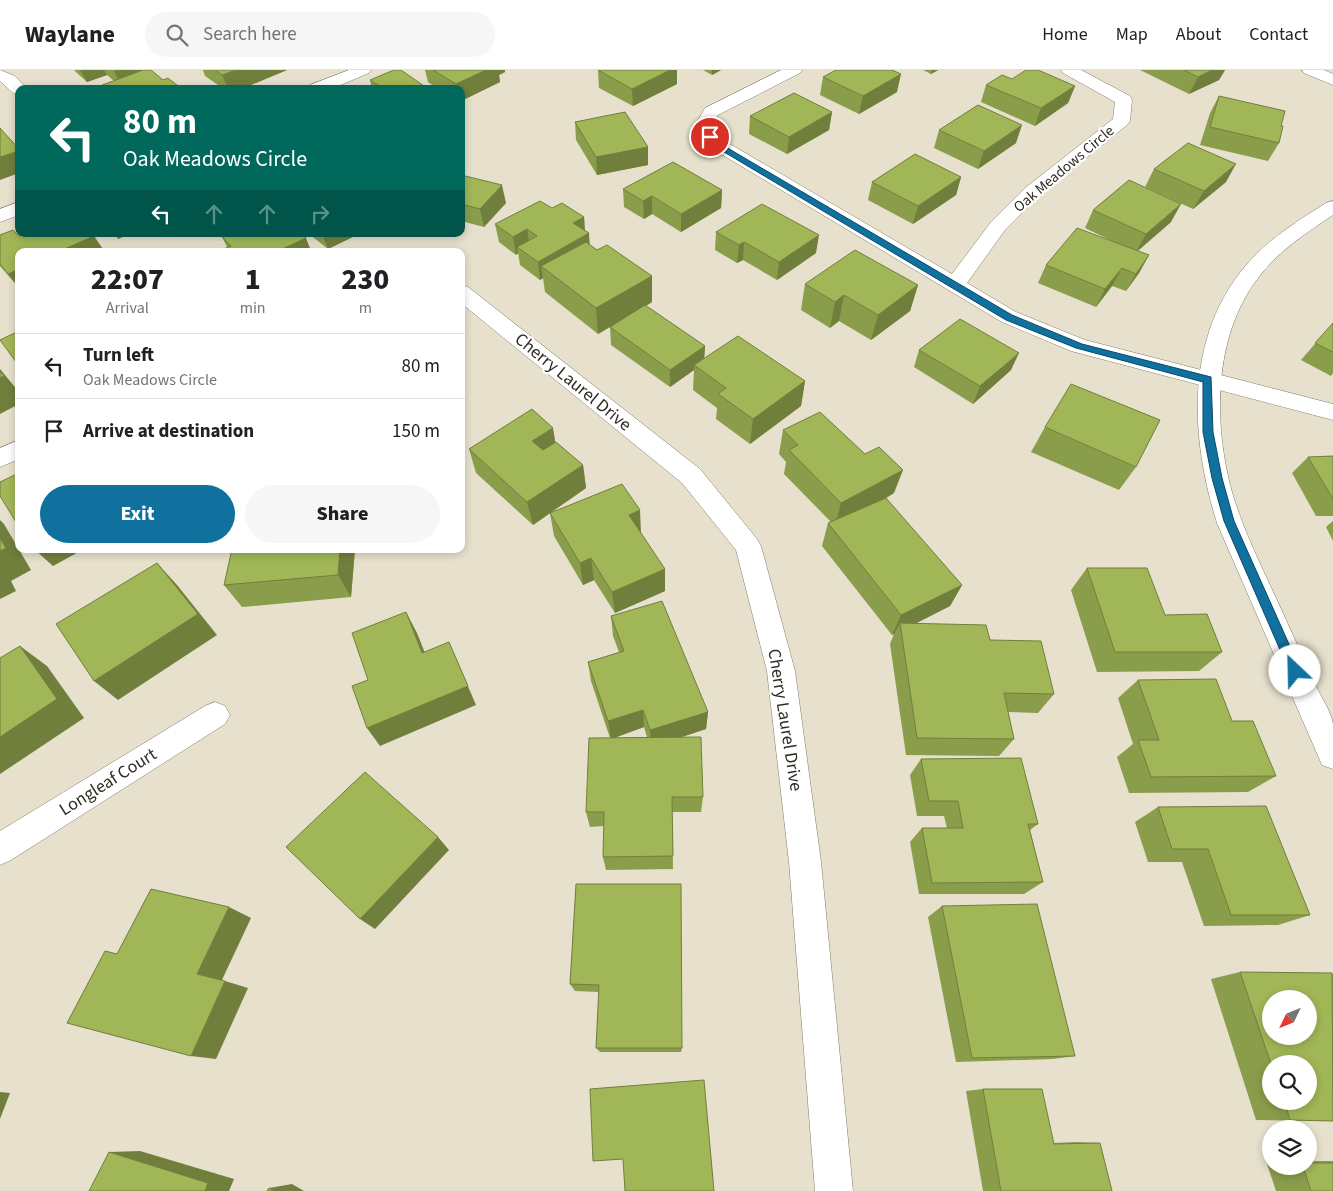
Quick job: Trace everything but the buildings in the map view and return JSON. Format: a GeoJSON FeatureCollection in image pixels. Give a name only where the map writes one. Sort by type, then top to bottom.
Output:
{"type":"FeatureCollection","features":[{"type":"Feature","properties":{"kind":"street"},"geometry":{"type":"LineString","coordinates":[[326,85],[363,70]]}},
{"type":"Feature","properties":{"kind":"street"},"geometry":{"type":"LineString","coordinates":[[794,70],[711,112],[702,129],[717,144],[956,284],[1009,318],[1079,346],[1333,412]]}},
{"type":"Feature","properties":{"kind":"street","name":"Oak Meadows Circle"},"geometry":{"type":"LineString","coordinates":[[956,284],[998,226],[1026,199],[1121,122],[1124,100],[1069,70]]}},
{"type":"Feature","properties":{"kind":"street"},"geometry":{"type":"LineString","coordinates":[[1310,70],[1333,80]]}},
{"type":"Feature","properties":{"kind":"street"},"geometry":{"type":"LineString","coordinates":[[0,75],[9,79],[15,85]]}},
{"type":"Feature","properties":{"kind":"street"},"geometry":{"type":"LineString","coordinates":[[1333,207],[1308,223],[1276,248],[1249,274],[1234,297],[1221,324],[1208,380],[1208,432],[1217,478],[1229,521],[1333,755]]}},
{"type":"Feature","properties":{"kind":"street"},"geometry":{"type":"LineString","coordinates":[[0,216],[15,210]]}},
{"type":"Feature","properties":{"kind":"street","name":"Cherry Laurel Drive"},"geometry":{"type":"LineString","coordinates":[[465,295],[690,476],[748,546],[782,671],[805,862],[834,1191]]}},
{"type":"Feature","properties":{"kind":"street"},"geometry":{"type":"LineString","coordinates":[[0,458],[15,451]]}},
{"type":"Feature","properties":{"kind":"street","name":"Longleaf Court"},"geometry":{"type":"LineString","coordinates":[[0,849],[215,715]]}},
{"type":"Feature","properties":{"kind":"route"},"geometry":{"type":"LineString","coordinates":[[710,137],[717,144],[956,284],[1009,318],[1079,346],[1208,380],[1208,432],[1217,478],[1229,521],[1295,671]]}}]}
